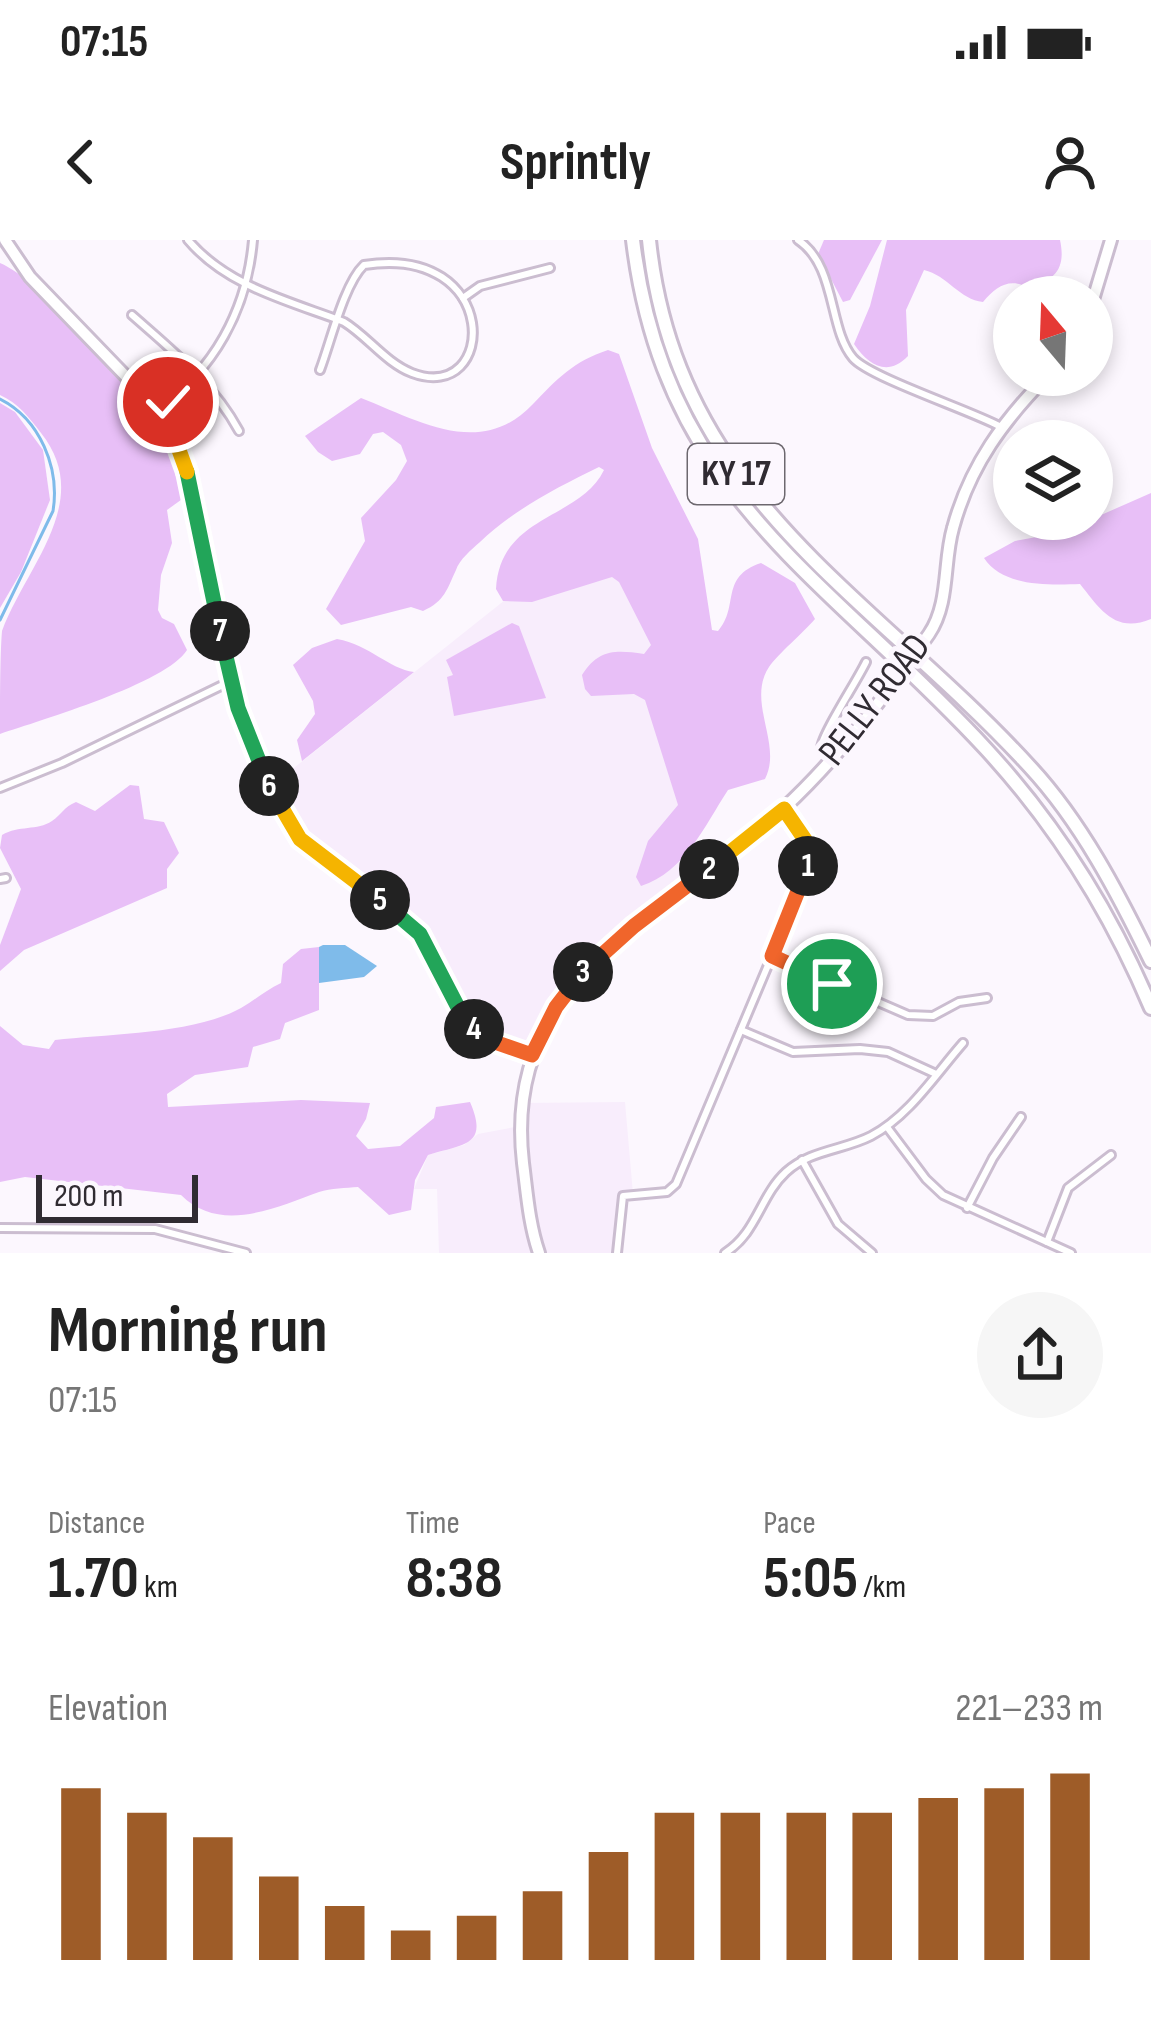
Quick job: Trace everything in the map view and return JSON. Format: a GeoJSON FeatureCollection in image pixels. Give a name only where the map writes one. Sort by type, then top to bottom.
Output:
{"type":"FeatureCollection","features":[{"type":"Feature","properties":{"kind":"main road","name":"KY 17"},"geometry":{"type":"LineString","coordinates":[[633,240],[658,355],[697,444],[759,526],[982,744],[1042,814],[1111,926],[1151,1008]]}},
{"type":"Feature","properties":{"kind":"main road","name":"KY 17"},"geometry":{"type":"LineString","coordinates":[[649,240],[656,290],[675,357],[693,402],[723,455],[792,539],[1032,769],[1094,855],[1151,961]]}},
{"type":"Feature","properties":{"kind":"street"},"geometry":{"type":"LineString","coordinates":[[5,240],[30,277],[113,360],[175,439],[185,465],[231,681],[260,765],[285,818],[300,839],[420,934],[470,1025],[486,1039],[532,1055]]}},
{"type":"Feature","properties":{"kind":"street"},"geometry":{"type":"LineString","coordinates":[[188,240],[212,265],[246,285],[339,320],[356,330],[401,368],[434,376],[459,365],[473,344],[474,317],[446,281],[423,268],[398,262],[370,263],[356,274],[339,320],[320,370]]}},
{"type":"Feature","properties":{"kind":"street"},"geometry":{"type":"LineString","coordinates":[[156,411],[198,374],[225,336],[246,285],[253,240]]}},
{"type":"Feature","properties":{"kind":"street"},"geometry":{"type":"LineString","coordinates":[[798,240],[812,252],[833,297],[843,340],[858,364],[993,423]]}},
{"type":"Feature","properties":{"kind":"street"},"geometry":{"type":"LineString","coordinates":[[1100,276],[1111,240]]}},
{"type":"Feature","properties":{"kind":"street"},"geometry":{"type":"LineString","coordinates":[[463,298],[480,286],[550,268]]}},
{"type":"Feature","properties":{"kind":"street"},"geometry":{"type":"LineString","coordinates":[[132,314],[198,374],[239,431]]}},
{"type":"Feature","properties":{"kind":"street","name":"PELLY ROAD"},"geometry":{"type":"LineString","coordinates":[[1005,420],[1028,396]]}},
{"type":"Feature","properties":{"kind":"street","name":"PELLY ROAD"},"geometry":{"type":"LineString","coordinates":[[539,1253],[520,1126],[532,1055],[556,1007],[590,964],[784,809],[832,758],[904,667],[938,618],[953,526],[993,439]]}},
{"type":"Feature","properties":{"kind":"street"},"geometry":{"type":"LineString","coordinates":[[832,758],[820,742],[866,662]]}},
{"type":"Feature","properties":{"kind":"street"},"geometry":{"type":"LineString","coordinates":[[0,788],[231,681]]}},
{"type":"Feature","properties":{"kind":"street"},"geometry":{"type":"LineString","coordinates":[[608,1253],[617,1253],[623,1196],[667,1192],[676,1184],[772,956],[809,861],[805,836],[784,809]]}},
{"type":"Feature","properties":{"kind":"street"},"geometry":{"type":"LineString","coordinates":[[772,956],[908,1015],[933,1016],[959,1001],[987,998]]}},
{"type":"Feature","properties":{"kind":"street"},"geometry":{"type":"LineString","coordinates":[[741,1030],[803,1053],[888,1052],[936,1074]]}},
{"type":"Feature","properties":{"kind":"street"},"geometry":{"type":"LineString","coordinates":[[725,1253],[752,1228],[775,1184],[802,1160],[861,1141],[887,1127],[963,1043]]}},
{"type":"Feature","properties":{"kind":"street"},"geometry":{"type":"LineString","coordinates":[[967,1208],[1021,1117]]}},
{"type":"Feature","properties":{"kind":"street"},"geometry":{"type":"LineString","coordinates":[[887,1127],[926,1179],[967,1208],[1071,1253]]}},
{"type":"Feature","properties":{"kind":"street"},"geometry":{"type":"LineString","coordinates":[[1047,1242],[1069,1188],[1111,1155]]}},
{"type":"Feature","properties":{"kind":"street"},"geometry":{"type":"LineString","coordinates":[[802,1160],[838,1224],[872,1253]]}},
{"type":"Feature","properties":{"kind":"street"},"geometry":{"type":"LineString","coordinates":[[0,1228],[155,1229],[246,1253]]}},
{"type":"Feature","properties":{"kind":"shaded area"},"geometry":{"type":"Polygon","coordinates":[[[824,240],[882,240],[850,300],[843,302],[818,254],[824,240]]]}},
{"type":"Feature","properties":{"kind":"shaded area"},"geometry":{"type":"Polygon","coordinates":[[[887,240],[1060,240],[1060,265],[1052,276],[993,276],[993,292],[983,302],[924,270],[906,310],[908,356],[893,366],[872,363],[854,344],[870,306],[887,240]]]}},
{"type":"Feature","properties":{"kind":"shaded area"},"geometry":{"type":"Polygon","coordinates":[[[0,263],[40,291],[90,340],[170,442],[185,497],[167,510],[172,543],[161,575],[158,610],[174,624],[187,650],[175,663],[130,687],[0,734],[2,631],[51,533],[61,483],[56,458],[41,433],[18,406],[0,395],[0,263]]]}},
{"type":"Feature","properties":{"kind":"shaded area"},"geometry":{"type":"Polygon","coordinates":[[[608,350],[619,354],[652,448],[698,539],[712,630],[718,631],[724,621],[740,576],[761,563],[795,583],[815,619],[773,662],[763,680],[762,709],[770,752],[765,779],[728,790],[682,859],[641,886],[636,877],[648,841],[678,805],[645,700],[634,694],[591,696],[582,675],[601,656],[644,654],[651,645],[612,577],[532,602],[503,601],[496,589],[511,546],[578,499],[604,470],[599,467],[552,491],[493,530],[463,559],[444,594],[430,607],[423,611],[411,607],[341,625],[326,609],[365,541],[361,518],[407,461],[401,445],[383,432],[373,434],[360,454],[332,461],[305,436],[361,398],[428,425],[471,432],[492,430],[513,420],[576,365],[608,350]]]}},
{"type":"Feature","properties":{"kind":"shaded area"},"geometry":{"type":"Polygon","coordinates":[[[0,403],[15,412],[43,450],[50,500],[21,572],[0,608],[0,403]]]}},
{"type":"Feature","properties":{"kind":"shaded area"},"geometry":{"type":"Polygon","coordinates":[[[1151,493],[1151,619],[1118,621],[1080,584],[1015,579],[984,558],[1020,540],[1113,540],[1113,510],[1151,493]]]}},
{"type":"Feature","properties":{"kind":"shaded area"},"geometry":{"type":"Polygon","coordinates":[[[599,525],[661,649],[637,671],[700,876],[581,974],[532,1055],[478,1033],[420,934],[310,848],[270,787],[599,525]]]}},
{"type":"Feature","properties":{"kind":"shaded area"},"geometry":{"type":"Polygon","coordinates":[[[512,623],[519,626],[546,698],[454,716],[447,677],[453,675],[446,660],[512,623]]]}},
{"type":"Feature","properties":{"kind":"shaded area"},"geometry":{"type":"Polygon","coordinates":[[[337,639],[414,672],[302,761],[297,740],[315,714],[293,665],[312,648],[337,639]]]}},
{"type":"Feature","properties":{"kind":"shaded area"},"geometry":{"type":"Polygon","coordinates":[[[130,785],[139,786],[144,819],[164,822],[179,853],[167,869],[167,888],[24,950],[0,971],[0,945],[21,889],[0,848],[2,835],[46,824],[76,802],[95,811],[130,785]]]}},
{"type":"Feature","properties":{"kind":"shaded area"},"geometry":{"type":"Polygon","coordinates":[[[319,947],[319,1010],[285,1023],[280,1039],[253,1047],[248,1067],[195,1075],[167,1094],[168,1107],[301,1100],[370,1103],[356,1136],[368,1149],[400,1146],[434,1118],[436,1107],[470,1102],[475,1135],[462,1145],[428,1155],[415,1180],[411,1210],[389,1215],[358,1187],[230,1215],[196,1207],[181,1195],[25,1177],[0,1182],[0,1026],[23,1045],[49,1049],[55,1040],[200,1023],[241,1008],[281,983],[283,964],[301,949],[319,947]]]}},
{"type":"Feature","properties":{"kind":"shaded area"},"geometry":{"type":"Polygon","coordinates":[[[625,1102],[633,1194],[625,1195],[618,1253],[439,1253],[437,1189],[414,1189],[428,1155],[464,1145],[478,1134],[520,1126],[522,1103],[625,1102]]]}},
{"type":"Feature","properties":{"kind":"water"},"geometry":{"type":"Polygon","coordinates":[[[345,945],[377,966],[364,977],[319,983],[319,947],[345,945]]]}},
{"type":"Feature","properties":{"kind":"waterway"},"geometry":{"type":"LineString","coordinates":[[0,399],[26,419],[44,446],[54,495],[53,511],[0,620]]}},
{"type":"Feature","properties":{"kind":"route"},"geometry":{"type":"LineString","coordinates":[[168,402],[156,411],[181,451],[228,674],[244,728],[277,803],[300,839],[420,934],[462,1015],[478,1033],[532,1055],[556,1007],[590,964],[784,809],[805,836],[809,861],[772,956],[832,984]]}}]}
